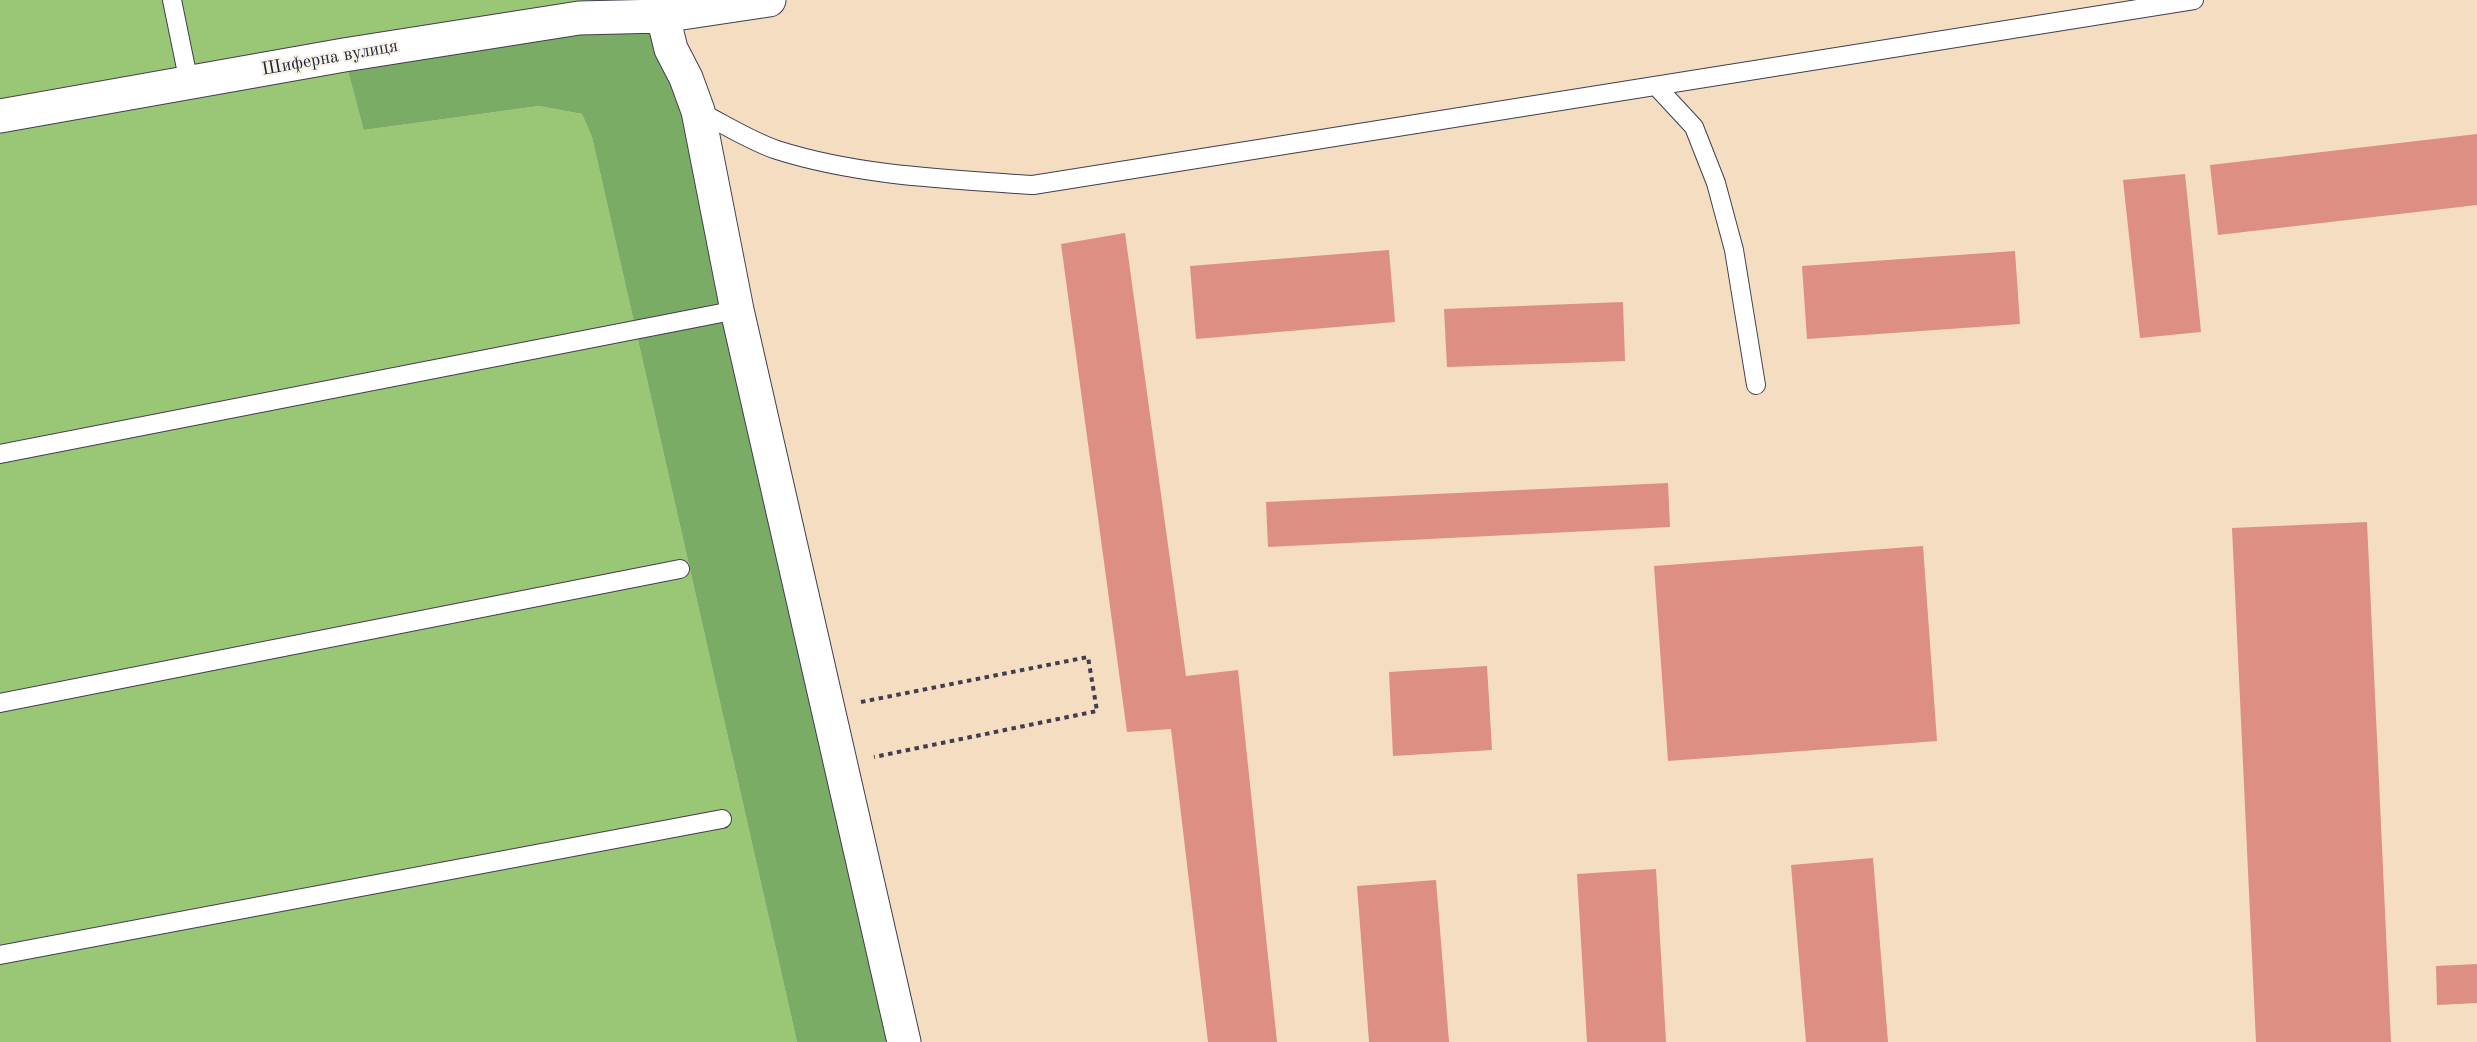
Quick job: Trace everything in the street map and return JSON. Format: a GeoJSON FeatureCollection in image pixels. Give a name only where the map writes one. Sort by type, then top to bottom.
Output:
{"type":"FeatureCollection","features":[{"type":"Feature","properties":{"kind":"street","name":"Шиферна вулиця"},"geometry":{"type":"LineString","coordinates":[[0,116],[344,55],[579,18],[660,8],[769,0]]}},
{"type":"Feature","properties":{"kind":"street"},"geometry":{"type":"LineString","coordinates":[[660,8],[671,49],[687,78],[698,111],[737,309],[904,1042]]}},
{"type":"Feature","properties":{"kind":"lane"},"geometry":{"type":"LineString","coordinates":[[172,0],[189,83]]}},
{"type":"Feature","properties":{"kind":"lane"},"geometry":{"type":"LineString","coordinates":[[698,111],[776,149],[848,167],[942,178],[1033,185],[2194,0]]}},
{"type":"Feature","properties":{"kind":"lane"},"geometry":{"type":"LineString","coordinates":[[1656,86],[1694,127],[1716,183],[1734,250],[1756,385]]}},
{"type":"Feature","properties":{"kind":"lane"},"geometry":{"type":"LineString","coordinates":[[0,454],[737,309]]}},
{"type":"Feature","properties":{"kind":"lane"},"geometry":{"type":"LineString","coordinates":[[0,703],[680,569]]}},
{"type":"Feature","properties":{"kind":"lane"},"geometry":{"type":"LineString","coordinates":[[0,955],[722,819]]}},
{"type":"Feature","properties":{"kind":"path"},"geometry":{"type":"LineString","coordinates":[[828,709],[1088,657],[1097,711],[840,764]]}},
{"type":"Feature","properties":{"kind":"green space"},"geometry":{"type":"Polygon","coordinates":[[[0,0],[769,0],[364,130],[539,106],[582,114],[592,137],[797,1042],[0,1042],[0,0]]]}},
{"type":"Feature","properties":{"kind":"green space"},"geometry":{"type":"Polygon","coordinates":[[[662,16],[904,1042],[797,1042],[592,137],[582,114],[539,106],[364,130],[344,55],[662,16]]]}},
{"type":"Feature","properties":{"kind":"building"},"geometry":{"type":"Polygon","coordinates":[[[2477,134],[2477,205],[2218,235],[2210,165],[2477,134]]]}},
{"type":"Feature","properties":{"kind":"building"},"geometry":{"type":"Polygon","coordinates":[[[2185,174],[2201,332],[2140,338],[2123,180],[2185,174]]]}},
{"type":"Feature","properties":{"kind":"building"},"geometry":{"type":"Polygon","coordinates":[[[1125,233],[1186,676],[1238,670],[1277,1042],[1208,1042],[1171,729],[1127,732],[1061,244],[1125,233]]]}},
{"type":"Feature","properties":{"kind":"building"},"geometry":{"type":"Polygon","coordinates":[[[1389,250],[1395,322],[1196,339],[1190,266],[1389,250]]]}},
{"type":"Feature","properties":{"kind":"building"},"geometry":{"type":"Polygon","coordinates":[[[2015,251],[2020,324],[1807,339],[1802,266],[2015,251]]]}},
{"type":"Feature","properties":{"kind":"building"},"geometry":{"type":"Polygon","coordinates":[[[1623,302],[1625,361],[1447,367],[1444,309],[1623,302]]]}},
{"type":"Feature","properties":{"kind":"building"},"geometry":{"type":"Polygon","coordinates":[[[1668,483],[1670,527],[1268,547],[1266,502],[1668,483]]]}},
{"type":"Feature","properties":{"kind":"building"},"geometry":{"type":"Polygon","coordinates":[[[2367,522],[2391,1042],[2256,1042],[2232,528],[2367,522]]]}},
{"type":"Feature","properties":{"kind":"building"},"geometry":{"type":"Polygon","coordinates":[[[1923,546],[1937,741],[1668,761],[1654,566],[1923,546]]]}},
{"type":"Feature","properties":{"kind":"building"},"geometry":{"type":"Polygon","coordinates":[[[1487,666],[1492,750],[1393,756],[1389,672],[1487,666]]]}},
{"type":"Feature","properties":{"kind":"building"},"geometry":{"type":"Polygon","coordinates":[[[1873,858],[1888,1042],[1806,1042],[1791,865],[1873,858]]]}},
{"type":"Feature","properties":{"kind":"building"},"geometry":{"type":"Polygon","coordinates":[[[1656,869],[1666,1042],[1587,1042],[1577,874],[1656,869]]]}},
{"type":"Feature","properties":{"kind":"building"},"geometry":{"type":"Polygon","coordinates":[[[1436,880],[1449,1042],[1369,1042],[1357,886],[1436,880]]]}},
{"type":"Feature","properties":{"kind":"building"},"geometry":{"type":"Polygon","coordinates":[[[2477,964],[2477,1003],[2437,1005],[2436,966],[2477,964]]]}}]}
